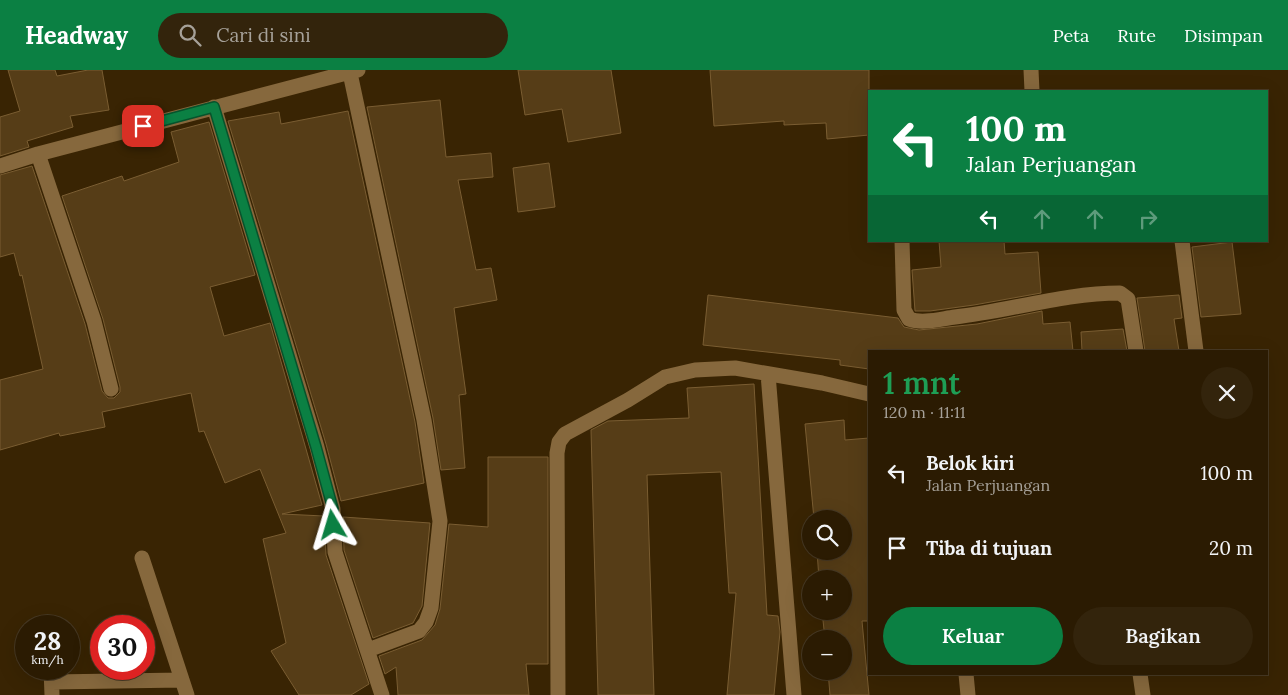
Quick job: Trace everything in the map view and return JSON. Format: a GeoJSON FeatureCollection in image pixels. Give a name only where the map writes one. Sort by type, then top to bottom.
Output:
{"type":"FeatureCollection","features":[{"type":"Feature","properties":{"kind":"street"},"geometry":{"type":"LineString","coordinates":[[1031,70],[1032,90]]}},
{"type":"Feature","properties":{"kind":"street"},"geometry":{"type":"LineString","coordinates":[[0,166],[38,154],[354,71],[424,420],[440,522],[431,608],[426,622],[419,631],[368,650]]}},
{"type":"Feature","properties":{"kind":"street"},"geometry":{"type":"LineString","coordinates":[[214,107],[333,509],[335,552],[382,695]]}},
{"type":"Feature","properties":{"kind":"street"},"geometry":{"type":"LineString","coordinates":[[38,154],[94,321],[111,389]]}},
{"type":"Feature","properties":{"kind":"street"},"geometry":{"type":"LineString","coordinates":[[902,242],[904,310],[909,319],[926,321],[985,314],[1068,298],[1120,293],[1128,299],[1136,350]]}},
{"type":"Feature","properties":{"kind":"street"},"geometry":{"type":"LineString","coordinates":[[1182,242],[1196,350]]}},
{"type":"Feature","properties":{"kind":"street"},"geometry":{"type":"LineString","coordinates":[[558,695],[557,460],[559,442],[573,428],[628,400],[665,377],[695,370],[735,368],[822,383],[868,394]]}},
{"type":"Feature","properties":{"kind":"street"},"geometry":{"type":"LineString","coordinates":[[768,374],[794,695]]}},
{"type":"Feature","properties":{"kind":"street"},"geometry":{"type":"LineString","coordinates":[[142,558],[188,695]]}},
{"type":"Feature","properties":{"kind":"street"},"geometry":{"type":"LineString","coordinates":[[966,675],[968,695]]}},
{"type":"Feature","properties":{"kind":"street"},"geometry":{"type":"LineString","coordinates":[[1140,675],[1142,695]]}},
{"type":"Feature","properties":{"kind":"street"},"geometry":{"type":"LineString","coordinates":[[52,682],[182,680]]}},
{"type":"Feature","properties":{"kind":"building"},"geometry":{"type":"Polygon","coordinates":[[[8,70],[55,70],[57,76],[88,70],[102,70],[109,110],[70,116],[73,127],[27,141],[29,147],[0,156],[0,117],[20,111],[8,70]]]}},
{"type":"Feature","properties":{"kind":"building"},"geometry":{"type":"Polygon","coordinates":[[[518,70],[611,70],[621,133],[568,142],[562,109],[525,115],[518,70]]]}},
{"type":"Feature","properties":{"kind":"building"},"geometry":{"type":"Polygon","coordinates":[[[710,70],[869,70],[868,135],[827,139],[826,123],[784,125],[784,121],[714,126],[710,70]]]}},
{"type":"Feature","properties":{"kind":"building"},"geometry":{"type":"Polygon","coordinates":[[[440,100],[446,157],[491,153],[493,177],[458,180],[476,270],[491,268],[497,300],[454,308],[466,394],[459,395],[465,468],[441,470],[433,418],[367,107],[440,100]]]}},
{"type":"Feature","properties":{"kind":"building"},"geometry":{"type":"Polygon","coordinates":[[[348,111],[415,422],[424,483],[341,501],[326,444],[228,121],[279,112],[281,124],[348,111]]]}},
{"type":"Feature","properties":{"kind":"building"},"geometry":{"type":"Polygon","coordinates":[[[209,122],[255,275],[210,287],[224,336],[270,323],[322,505],[282,514],[324,516],[326,555],[369,684],[351,695],[299,695],[271,651],[286,643],[263,539],[286,533],[260,469],[225,483],[204,431],[199,432],[191,393],[102,412],[105,427],[60,436],[59,433],[0,450],[0,380],[43,369],[22,275],[20,276],[14,253],[0,257],[0,175],[32,166],[85,324],[102,391],[108,398],[114,398],[120,392],[120,387],[103,319],[62,196],[122,176],[124,181],[179,162],[171,132],[209,122]]]}},
{"type":"Feature","properties":{"kind":"building"},"geometry":{"type":"Polygon","coordinates":[[[549,163],[555,207],[518,212],[513,168],[549,163]]]}},
{"type":"Feature","properties":{"kind":"building"},"geometry":{"type":"Polygon","coordinates":[[[939,242],[1004,242],[1005,254],[1038,252],[1041,293],[974,305],[930,311],[915,311],[912,270],[941,267],[939,242]]]}},
{"type":"Feature","properties":{"kind":"building"},"geometry":{"type":"Polygon","coordinates":[[[1232,242],[1241,314],[1201,317],[1192,247],[1232,242]]]}},
{"type":"Feature","properties":{"kind":"building"},"geometry":{"type":"Polygon","coordinates":[[[708,295],[898,318],[904,327],[919,330],[977,324],[1042,311],[1043,324],[1070,322],[1073,350],[868,350],[868,369],[840,365],[840,360],[703,345],[708,295]]]}},
{"type":"Feature","properties":{"kind":"building"},"geometry":{"type":"Polygon","coordinates":[[[1179,295],[1182,318],[1174,319],[1179,350],[1145,350],[1137,298],[1179,295]]]}},
{"type":"Feature","properties":{"kind":"building"},"geometry":{"type":"Polygon","coordinates":[[[1123,329],[1127,350],[1082,350],[1081,332],[1123,329]]]}},
{"type":"Feature","properties":{"kind":"building"},"geometry":{"type":"Polygon","coordinates":[[[754,384],[767,615],[778,616],[780,632],[774,695],[727,695],[736,593],[729,593],[721,472],[647,475],[654,695],[598,695],[591,430],[608,421],[689,418],[687,388],[754,384]]]}},
{"type":"Feature","properties":{"kind":"building"},"geometry":{"type":"Polygon","coordinates":[[[844,420],[845,440],[868,438],[868,621],[862,621],[869,695],[830,695],[829,680],[852,680],[852,630],[824,630],[823,620],[852,620],[852,570],[818,570],[818,560],[852,560],[852,510],[813,510],[805,424],[844,420]]]}},
{"type":"Feature","properties":{"kind":"building"},"geometry":{"type":"Polygon","coordinates":[[[488,457],[548,457],[548,664],[526,664],[529,695],[398,695],[396,667],[385,674],[379,656],[422,640],[435,625],[440,609],[449,524],[488,527],[488,457]]]}},
{"type":"Feature","properties":{"kind":"building"},"geometry":{"type":"Polygon","coordinates":[[[343,517],[430,523],[422,606],[413,623],[373,638],[344,550],[343,517]]]}},
{"type":"Feature","properties":{"kind":"route"},"geometry":{"type":"LineString","coordinates":[[143,126],[214,107],[316,447],[333,509],[333,525]]}}]}
